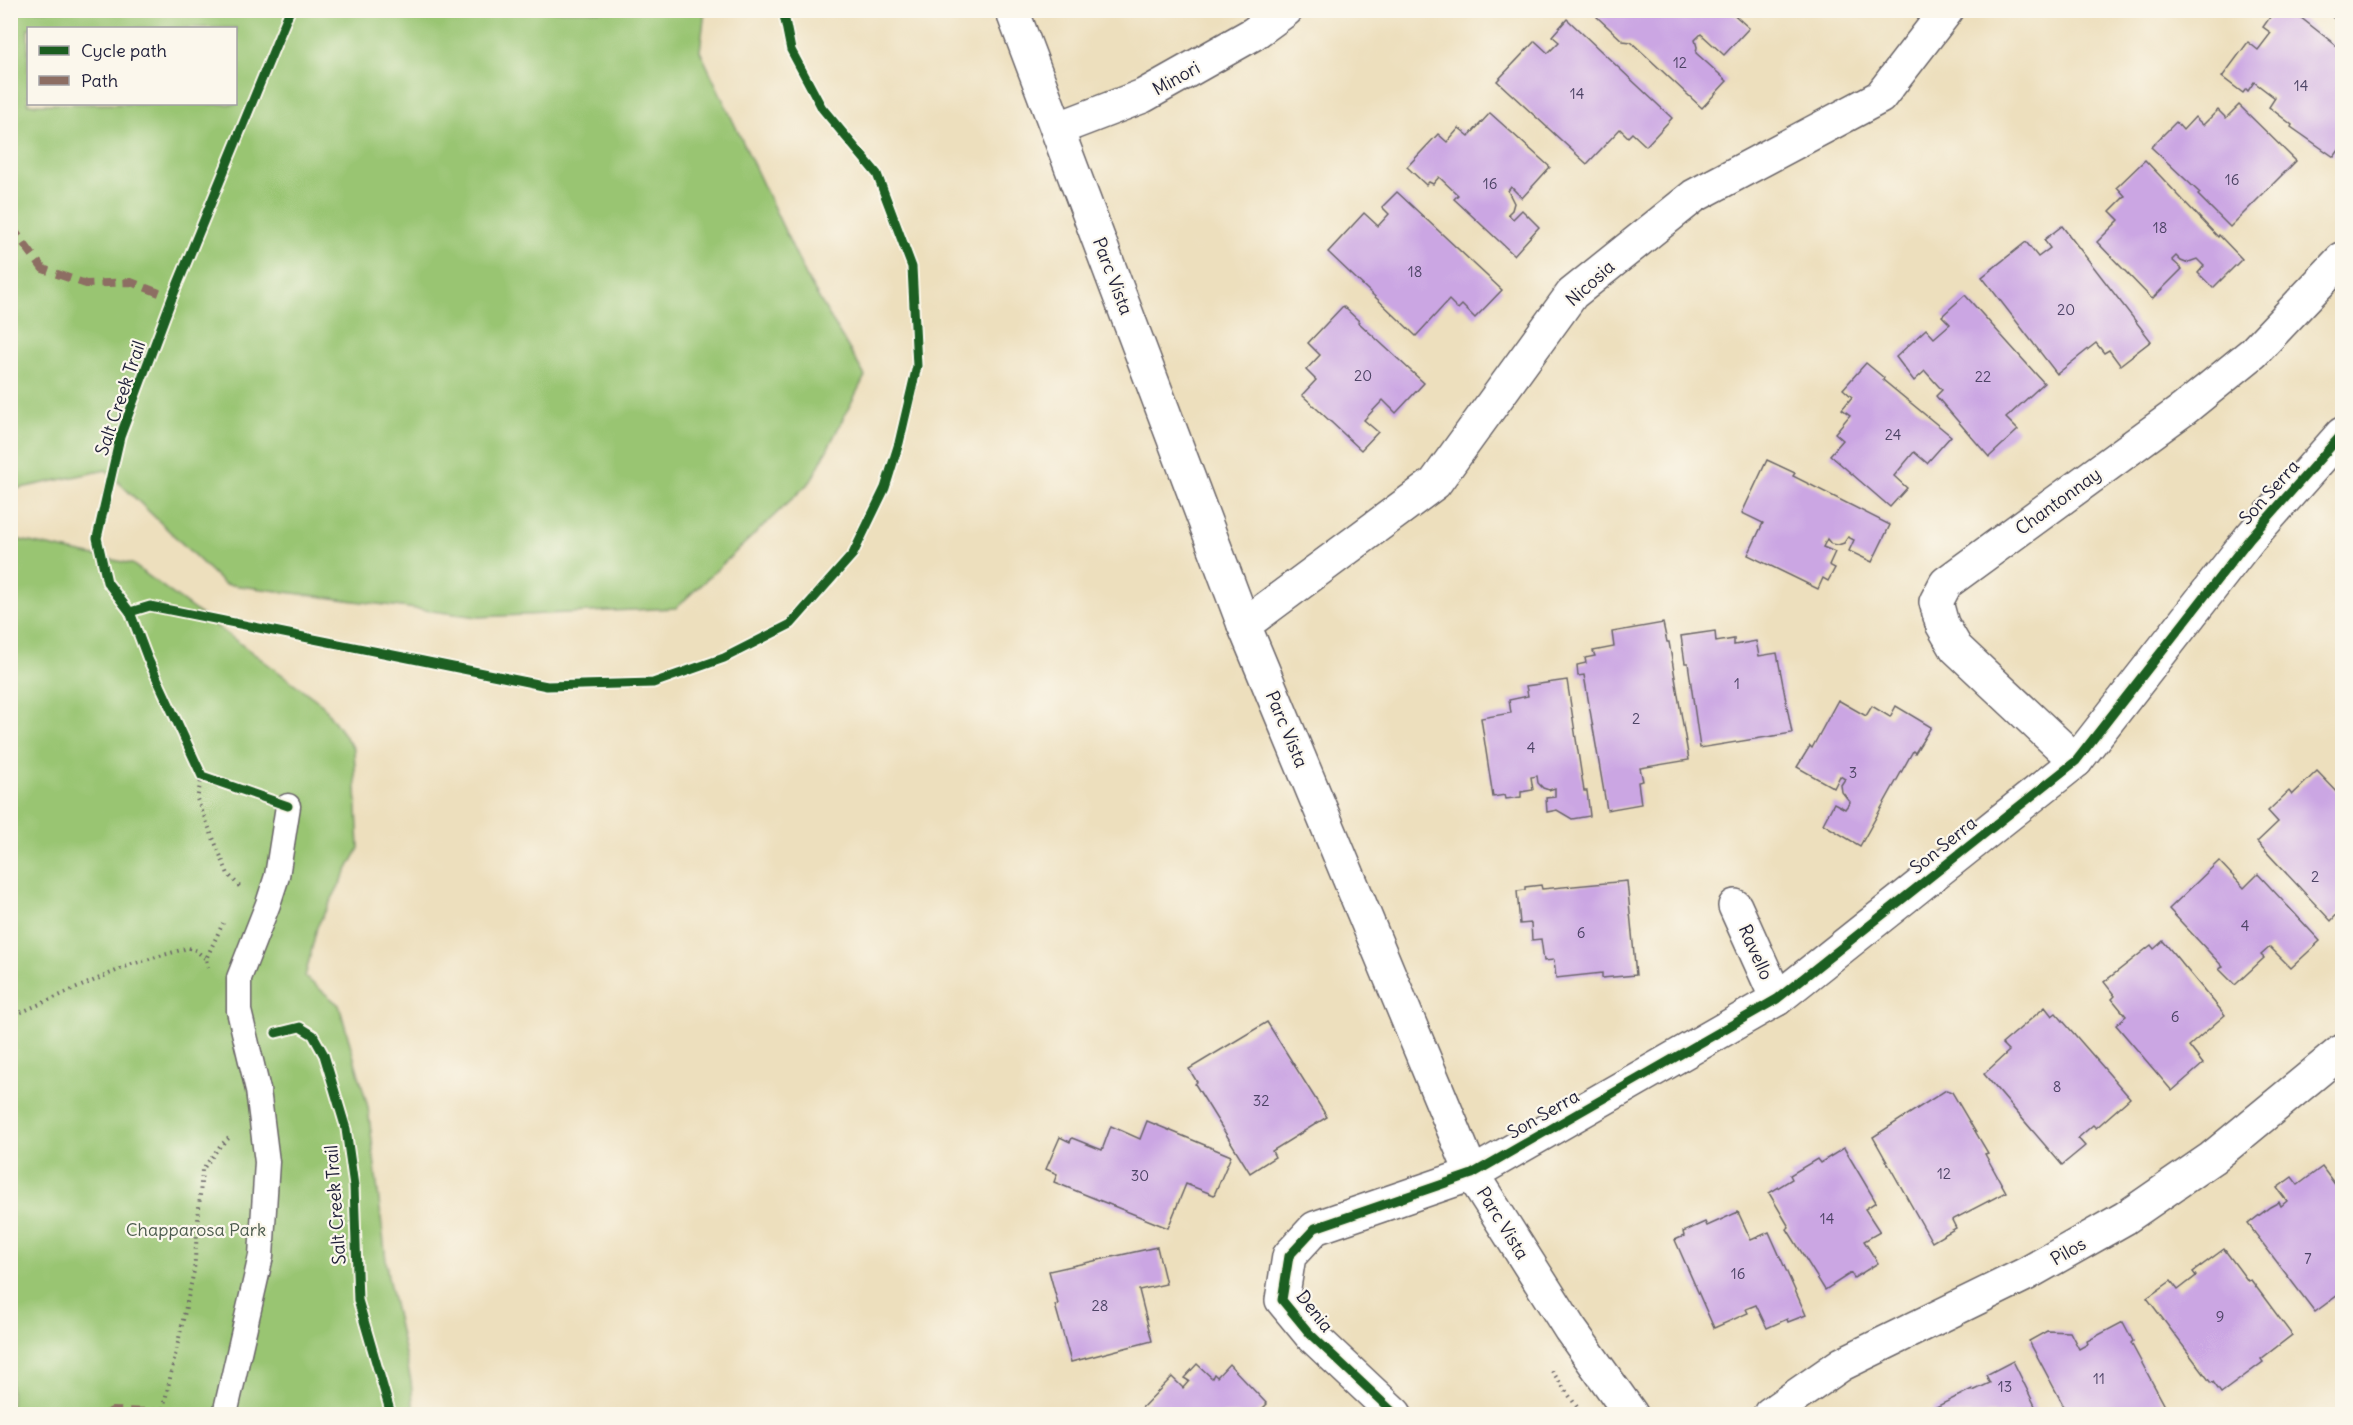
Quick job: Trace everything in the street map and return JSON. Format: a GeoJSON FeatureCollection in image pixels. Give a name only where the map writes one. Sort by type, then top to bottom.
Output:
{"type":"FeatureCollection","features":[{"type":"Feature","properties":{"kind":"street","name":"Parc Vista"},"geometry":{"type":"LineString","coordinates":[[1011,10],[1244,625],[1472,1174],[1570,1329],[1631,1414]]}},
{"type":"Feature","properties":{"kind":"street","name":"Minori"},"geometry":{"type":"LineString","coordinates":[[1057,129],[1143,96],[1253,34],[1286,10]]}},
{"type":"Feature","properties":{"kind":"street","name":"Nicosia"},"geometry":{"type":"LineString","coordinates":[[1244,625],[1435,483],[1572,294],[1694,196],[1880,96],[1947,10]]}},
{"type":"Feature","properties":{"kind":"street","name":"Chantonnay"},"geometry":{"type":"LineString","coordinates":[[2076,761],[1956,648],[1942,624],[1936,602],[1946,583],[2184,409],[2253,353],[2343,259]]}},
{"type":"Feature","properties":{"kind":"street","name":"Son Serra"},"geometry":{"type":"LineString","coordinates":[[1472,1174],[1777,999],[2076,761],[2250,538],[2343,434]]}},
{"type":"Feature","properties":{"kind":"street","name":"Ravello"},"geometry":{"type":"LineString","coordinates":[[1735,906],[1777,999]]}},
{"type":"Feature","properties":{"kind":"street","name":"Pilos"},"geometry":{"type":"LineString","coordinates":[[1770,1414],[1842,1364],[2026,1274],[2125,1218],[2212,1158],[2343,1052]]}},
{"type":"Feature","properties":{"kind":"street","name":"Denia"},"geometry":{"type":"LineString","coordinates":[[1395,1414],[1310,1334],[1282,1300],[1289,1256],[1315,1228],[1472,1174]]}},
{"type":"Feature","properties":{"kind":"lane"},"geometry":{"type":"LineString","coordinates":[[225,1414],[261,1256],[267,1162],[258,1090],[239,1011],[239,978],[277,876],[288,806]]}},
{"type":"Feature","properties":{"kind":"path"},"geometry":{"type":"LineString","coordinates":[[197,765],[202,776],[197,799],[228,874],[240,887],[235,897]]}},
{"type":"Feature","properties":{"kind":"path"},"geometry":{"type":"LineString","coordinates":[[202,776],[213,780]]}},
{"type":"Feature","properties":{"kind":"path"},"geometry":{"type":"LineString","coordinates":[[208,970],[206,959],[225,918]]}},
{"type":"Feature","properties":{"kind":"path"},"geometry":{"type":"LineString","coordinates":[[10,1017],[132,964],[188,948],[194,949],[206,959]]}},
{"type":"Feature","properties":{"kind":"path"},"geometry":{"type":"LineString","coordinates":[[162,1414],[194,1271],[202,1170],[220,1146],[233,1135]]}},
{"type":"Feature","properties":{"kind":"path"},"geometry":{"type":"LineString","coordinates":[[1549,1367],[1583,1414]]}},
{"type":"Feature","properties":{"kind":"green space"},"geometry":{"type":"Polygon","coordinates":[[[11,10],[705,11],[700,51],[807,278],[865,376],[811,481],[676,608],[478,617],[224,584],[106,470],[11,490],[11,10]]]}},
{"type":"Feature","properties":{"kind":"green space","name":"Chapparosa Park"},"geometry":{"type":"Polygon","coordinates":[[[11,538],[132,564],[322,704],[354,749],[359,848],[317,927],[305,977],[339,1005],[368,1107],[388,1277],[411,1381],[414,1414],[11,1414],[11,538]]]}},
{"type":"Feature","properties":{"kind":"building"},"geometry":{"type":"Polygon","coordinates":[[[1603,10],[1729,10],[1749,28],[1724,55],[1701,34],[1695,40],[1696,53],[1727,81],[1702,108],[1631,42],[1623,41],[1597,17],[1603,10]]]}},
{"type":"Feature","properties":{"kind":"building"},"geometry":{"type":"Polygon","coordinates":[[[2275,10],[2291,10],[2342,50],[2342,146],[2334,157],[2291,127],[2292,125],[2269,107],[2275,98],[2254,82],[2248,91],[2246,89],[2243,93],[2222,77],[2248,42],[2258,50],[2271,33],[2263,27],[2275,10]]]}},
{"type":"Feature","properties":{"kind":"building"},"geometry":{"type":"Polygon","coordinates":[[[2335,10],[2342,10],[2342,26],[2331,16],[2335,10]]]}},
{"type":"Feature","properties":{"kind":"building"},"geometry":{"type":"Polygon","coordinates":[[[1567,19],[1672,118],[1646,146],[1632,133],[1628,137],[1620,129],[1587,164],[1497,81],[1535,41],[1548,53],[1559,42],[1552,36],[1567,19]]]}},
{"type":"Feature","properties":{"kind":"building"},"geometry":{"type":"Polygon","coordinates":[[[2239,105],[2296,161],[2230,227],[2198,195],[2200,193],[2151,147],[2176,122],[2183,130],[2195,117],[2203,125],[2218,110],[2226,118],[2239,105]]]}},
{"type":"Feature","properties":{"kind":"building"},"geometry":{"type":"Polygon","coordinates":[[[1490,113],[1550,167],[1522,198],[1511,187],[1508,191],[1514,203],[1508,214],[1513,219],[1522,210],[1539,227],[1514,255],[1454,199],[1458,195],[1439,177],[1433,184],[1429,182],[1426,185],[1407,167],[1438,134],[1447,142],[1459,128],[1469,136],[1490,113]]]}},
{"type":"Feature","properties":{"kind":"building"},"geometry":{"type":"Polygon","coordinates":[[[2145,160],[2242,259],[2213,288],[2198,273],[2204,266],[2197,259],[2186,263],[2176,256],[2172,260],[2182,269],[2152,299],[2097,242],[2119,220],[2110,211],[2125,196],[2117,187],[2145,160]]]}},
{"type":"Feature","properties":{"kind":"building"},"geometry":{"type":"Polygon","coordinates":[[[1397,192],[1502,290],[1475,318],[1462,305],[1458,309],[1449,300],[1416,336],[1328,252],[1364,213],[1378,226],[1389,214],[1382,207],[1397,192]]]}},
{"type":"Feature","properties":{"kind":"building"},"geometry":{"type":"Polygon","coordinates":[[[2062,226],[2151,341],[2120,365],[2109,350],[2104,353],[2096,343],[2057,374],[1982,277],[2026,242],[2038,257],[2050,248],[2044,240],[2062,226]]]}},
{"type":"Feature","properties":{"kind":"building"},"geometry":{"type":"Polygon","coordinates":[[[1965,295],[2044,383],[2006,418],[2018,430],[1989,457],[1936,396],[1942,390],[1925,371],[1914,381],[1896,357],[1926,329],[1934,338],[1950,324],[1942,316],[1965,295]]]}},
{"type":"Feature","properties":{"kind":"building"},"geometry":{"type":"Polygon","coordinates":[[[1343,306],[1424,383],[1396,413],[1383,400],[1364,420],[1378,432],[1361,450],[1302,395],[1316,380],[1306,370],[1320,355],[1308,343],[1343,306]]]}},
{"type":"Feature","properties":{"kind":"building"},"geometry":{"type":"Polygon","coordinates":[[[1866,363],[1884,378],[1883,380],[1951,436],[1927,463],[1914,452],[1894,476],[1907,488],[1890,507],[1830,455],[1843,440],[1835,433],[1850,415],[1842,409],[1852,397],[1843,389],[1866,363]]]}},
{"type":"Feature","properties":{"kind":"building"},"geometry":{"type":"Polygon","coordinates":[[[1767,460],[1795,473],[1793,476],[1890,525],[1872,562],[1849,551],[1854,540],[1848,537],[1844,543],[1838,545],[1831,544],[1827,539],[1823,547],[1835,552],[1829,565],[1835,568],[1828,581],[1823,578],[1818,589],[1748,555],[1763,523],[1742,513],[1767,460]]]}},
{"type":"Feature","properties":{"kind":"building"},"geometry":{"type":"Polygon","coordinates":[[[1663,623],[1667,642],[1669,642],[1689,760],[1640,768],[1643,781],[1638,782],[1641,804],[1607,810],[1584,675],[1578,676],[1577,665],[1586,663],[1585,658],[1595,656],[1593,651],[1614,647],[1612,632],[1663,623]]]}},
{"type":"Feature","properties":{"kind":"building"},"geometry":{"type":"Polygon","coordinates":[[[1715,631],[1716,642],[1734,639],[1734,645],[1756,641],[1759,656],[1777,653],[1792,733],[1700,748],[1688,663],[1685,663],[1681,636],[1715,631]]]}},
{"type":"Feature","properties":{"kind":"building"},"geometry":{"type":"Polygon","coordinates":[[[1567,680],[1590,816],[1572,819],[1557,810],[1547,812],[1546,798],[1555,797],[1555,788],[1549,790],[1543,788],[1538,783],[1537,776],[1531,777],[1533,790],[1521,792],[1521,797],[1506,799],[1505,795],[1493,797],[1481,718],[1511,713],[1509,700],[1528,696],[1526,686],[1567,680]]]}},
{"type":"Feature","properties":{"kind":"building"},"geometry":{"type":"Polygon","coordinates":[[[1838,700],[1866,716],[1872,706],[1890,717],[1896,706],[1931,727],[1915,753],[1913,751],[1860,846],[1823,824],[1834,803],[1845,809],[1850,802],[1842,792],[1841,785],[1845,779],[1840,776],[1834,788],[1797,767],[1810,746],[1812,748],[1838,700]]]}},
{"type":"Feature","properties":{"kind":"building"},"geometry":{"type":"Polygon","coordinates":[[[2317,771],[2342,797],[2342,909],[2331,921],[2257,842],[2278,822],[2268,811],[2289,791],[2292,795],[2317,771]]]}},
{"type":"Feature","properties":{"kind":"building"},"geometry":{"type":"Polygon","coordinates":[[[2219,861],[2244,888],[2258,874],[2320,941],[2291,968],[2270,947],[2261,955],[2264,958],[2235,985],[2219,969],[2223,967],[2169,909],[2219,861]]]}},
{"type":"Feature","properties":{"kind":"building"},"geometry":{"type":"Polygon","coordinates":[[[1627,881],[1636,975],[1602,978],[1602,973],[1556,978],[1554,960],[1544,961],[1541,939],[1532,940],[1531,923],[1520,924],[1517,891],[1525,890],[1525,887],[1541,885],[1542,889],[1627,881]]]}},
{"type":"Feature","properties":{"kind":"building"},"geometry":{"type":"Polygon","coordinates":[[[2163,941],[2225,1015],[2189,1046],[2203,1064],[2172,1091],[2116,1025],[2126,1016],[2112,999],[2115,996],[2104,982],[2151,945],[2154,949],[2163,941]]]}},
{"type":"Feature","properties":{"kind":"building"},"geometry":{"type":"Polygon","coordinates":[[[2045,1007],[2052,1016],[2056,1013],[2130,1098],[2096,1128],[2093,1125],[2078,1138],[2085,1146],[2062,1165],[1984,1074],[2009,1051],[2002,1044],[2045,1007]]]}},
{"type":"Feature","properties":{"kind":"building"},"geometry":{"type":"Polygon","coordinates":[[[1267,1022],[1327,1117],[1272,1151],[1275,1157],[1250,1173],[1195,1084],[1197,1082],[1189,1069],[1267,1022]]]}},
{"type":"Feature","properties":{"kind":"building"},"geometry":{"type":"Polygon","coordinates":[[[1946,1090],[1952,1092],[1988,1153],[1985,1154],[2006,1192],[1952,1220],[1956,1228],[1932,1242],[1873,1137],[1946,1090]]]}},
{"type":"Feature","properties":{"kind":"building"},"geometry":{"type":"Polygon","coordinates":[[[1147,1121],[1231,1156],[1214,1195],[1186,1184],[1168,1228],[1054,1182],[1057,1174],[1046,1169],[1060,1137],[1070,1142],[1072,1138],[1102,1150],[1111,1126],[1140,1139],[1147,1121]]]}},
{"type":"Feature","properties":{"kind":"building"},"geometry":{"type":"Polygon","coordinates":[[[1844,1148],[1876,1202],[1865,1209],[1880,1232],[1864,1241],[1878,1263],[1854,1278],[1851,1273],[1825,1290],[1787,1229],[1789,1227],[1769,1193],[1792,1179],[1790,1175],[1817,1159],[1820,1163],[1844,1148]]]}},
{"type":"Feature","properties":{"kind":"building"},"geometry":{"type":"Polygon","coordinates":[[[2322,1167],[2342,1194],[2342,1292],[2315,1312],[2248,1224],[2270,1207],[2279,1202],[2281,1206],[2287,1201],[2277,1188],[2292,1177],[2298,1185],[2322,1167]]]}},
{"type":"Feature","properties":{"kind":"building"},"geometry":{"type":"Polygon","coordinates":[[[1738,1212],[1751,1240],[1769,1232],[1806,1315],[1788,1322],[1787,1319],[1767,1328],[1756,1305],[1746,1309],[1748,1313],[1714,1328],[1675,1240],[1684,1236],[1683,1232],[1705,1222],[1707,1226],[1738,1212]]]}},
{"type":"Feature","properties":{"kind":"building"},"geometry":{"type":"Polygon","coordinates":[[[1157,1247],[1166,1284],[1139,1290],[1152,1341],[1071,1362],[1055,1305],[1058,1304],[1049,1271],[1157,1247]]]}},
{"type":"Feature","properties":{"kind":"building"},"geometry":{"type":"Polygon","coordinates":[[[2224,1249],[2248,1281],[2251,1280],[2292,1335],[2261,1359],[2263,1362],[2221,1393],[2147,1298],[2171,1281],[2178,1290],[2196,1276],[2193,1272],[2224,1249]]]}},
{"type":"Feature","properties":{"kind":"building"},"geometry":{"type":"Polygon","coordinates":[[[2123,1322],[2133,1341],[2131,1343],[2165,1406],[2155,1412],[2156,1414],[2068,1414],[2029,1341],[2047,1331],[2070,1332],[2079,1349],[2088,1344],[2087,1341],[2123,1322]]]}},
{"type":"Feature","properties":{"kind":"building"},"geometry":{"type":"Polygon","coordinates":[[[2013,1361],[2039,1414],[1935,1414],[1932,1409],[1972,1389],[1973,1391],[1990,1383],[1986,1375],[2013,1361]]]}},
{"type":"Feature","properties":{"kind":"building"},"geometry":{"type":"Polygon","coordinates":[[[1197,1364],[1212,1378],[1214,1374],[1217,1377],[1229,1364],[1267,1404],[1257,1414],[1136,1414],[1172,1377],[1183,1388],[1189,1381],[1184,1378],[1197,1364]]]}},
{"type":"Feature","properties":{"kind":"marked path"},"geometry":{"type":"LineString","coordinates":[[10,225],[43,269],[86,284],[131,282],[172,298]]}},
{"type":"Feature","properties":{"kind":"marked path"},"geometry":{"type":"LineString","coordinates":[[107,1414],[112,1411],[162,1412]]}},
{"type":"Feature","properties":{"kind":"cycle path","name":"Salt Creek Trail"},"geometry":{"type":"LineString","coordinates":[[288,806],[202,776],[147,657],[130,612],[107,582],[97,538],[120,437],[172,298],[290,10]]}},
{"type":"Feature","properties":{"kind":"cycle path"},"geometry":{"type":"LineString","coordinates":[[130,612],[150,606],[547,686],[653,683],[724,658],[791,624],[853,554],[885,488],[899,443],[917,366],[912,267],[877,174],[822,108],[791,50],[783,10]]}},
{"type":"Feature","properties":{"kind":"cycle path"},"geometry":{"type":"LineString","coordinates":[[1395,1414],[1310,1334],[1282,1300],[1289,1256],[1315,1228],[1472,1174],[1777,999],[2076,761],[2250,538],[2342,434]]}},
{"type":"Feature","properties":{"kind":"cycle path","name":"Salt Creek Trail"},"geometry":{"type":"LineString","coordinates":[[276,1033],[300,1027],[313,1035],[324,1055],[346,1129],[354,1186],[358,1300],[391,1414]]}}]}
